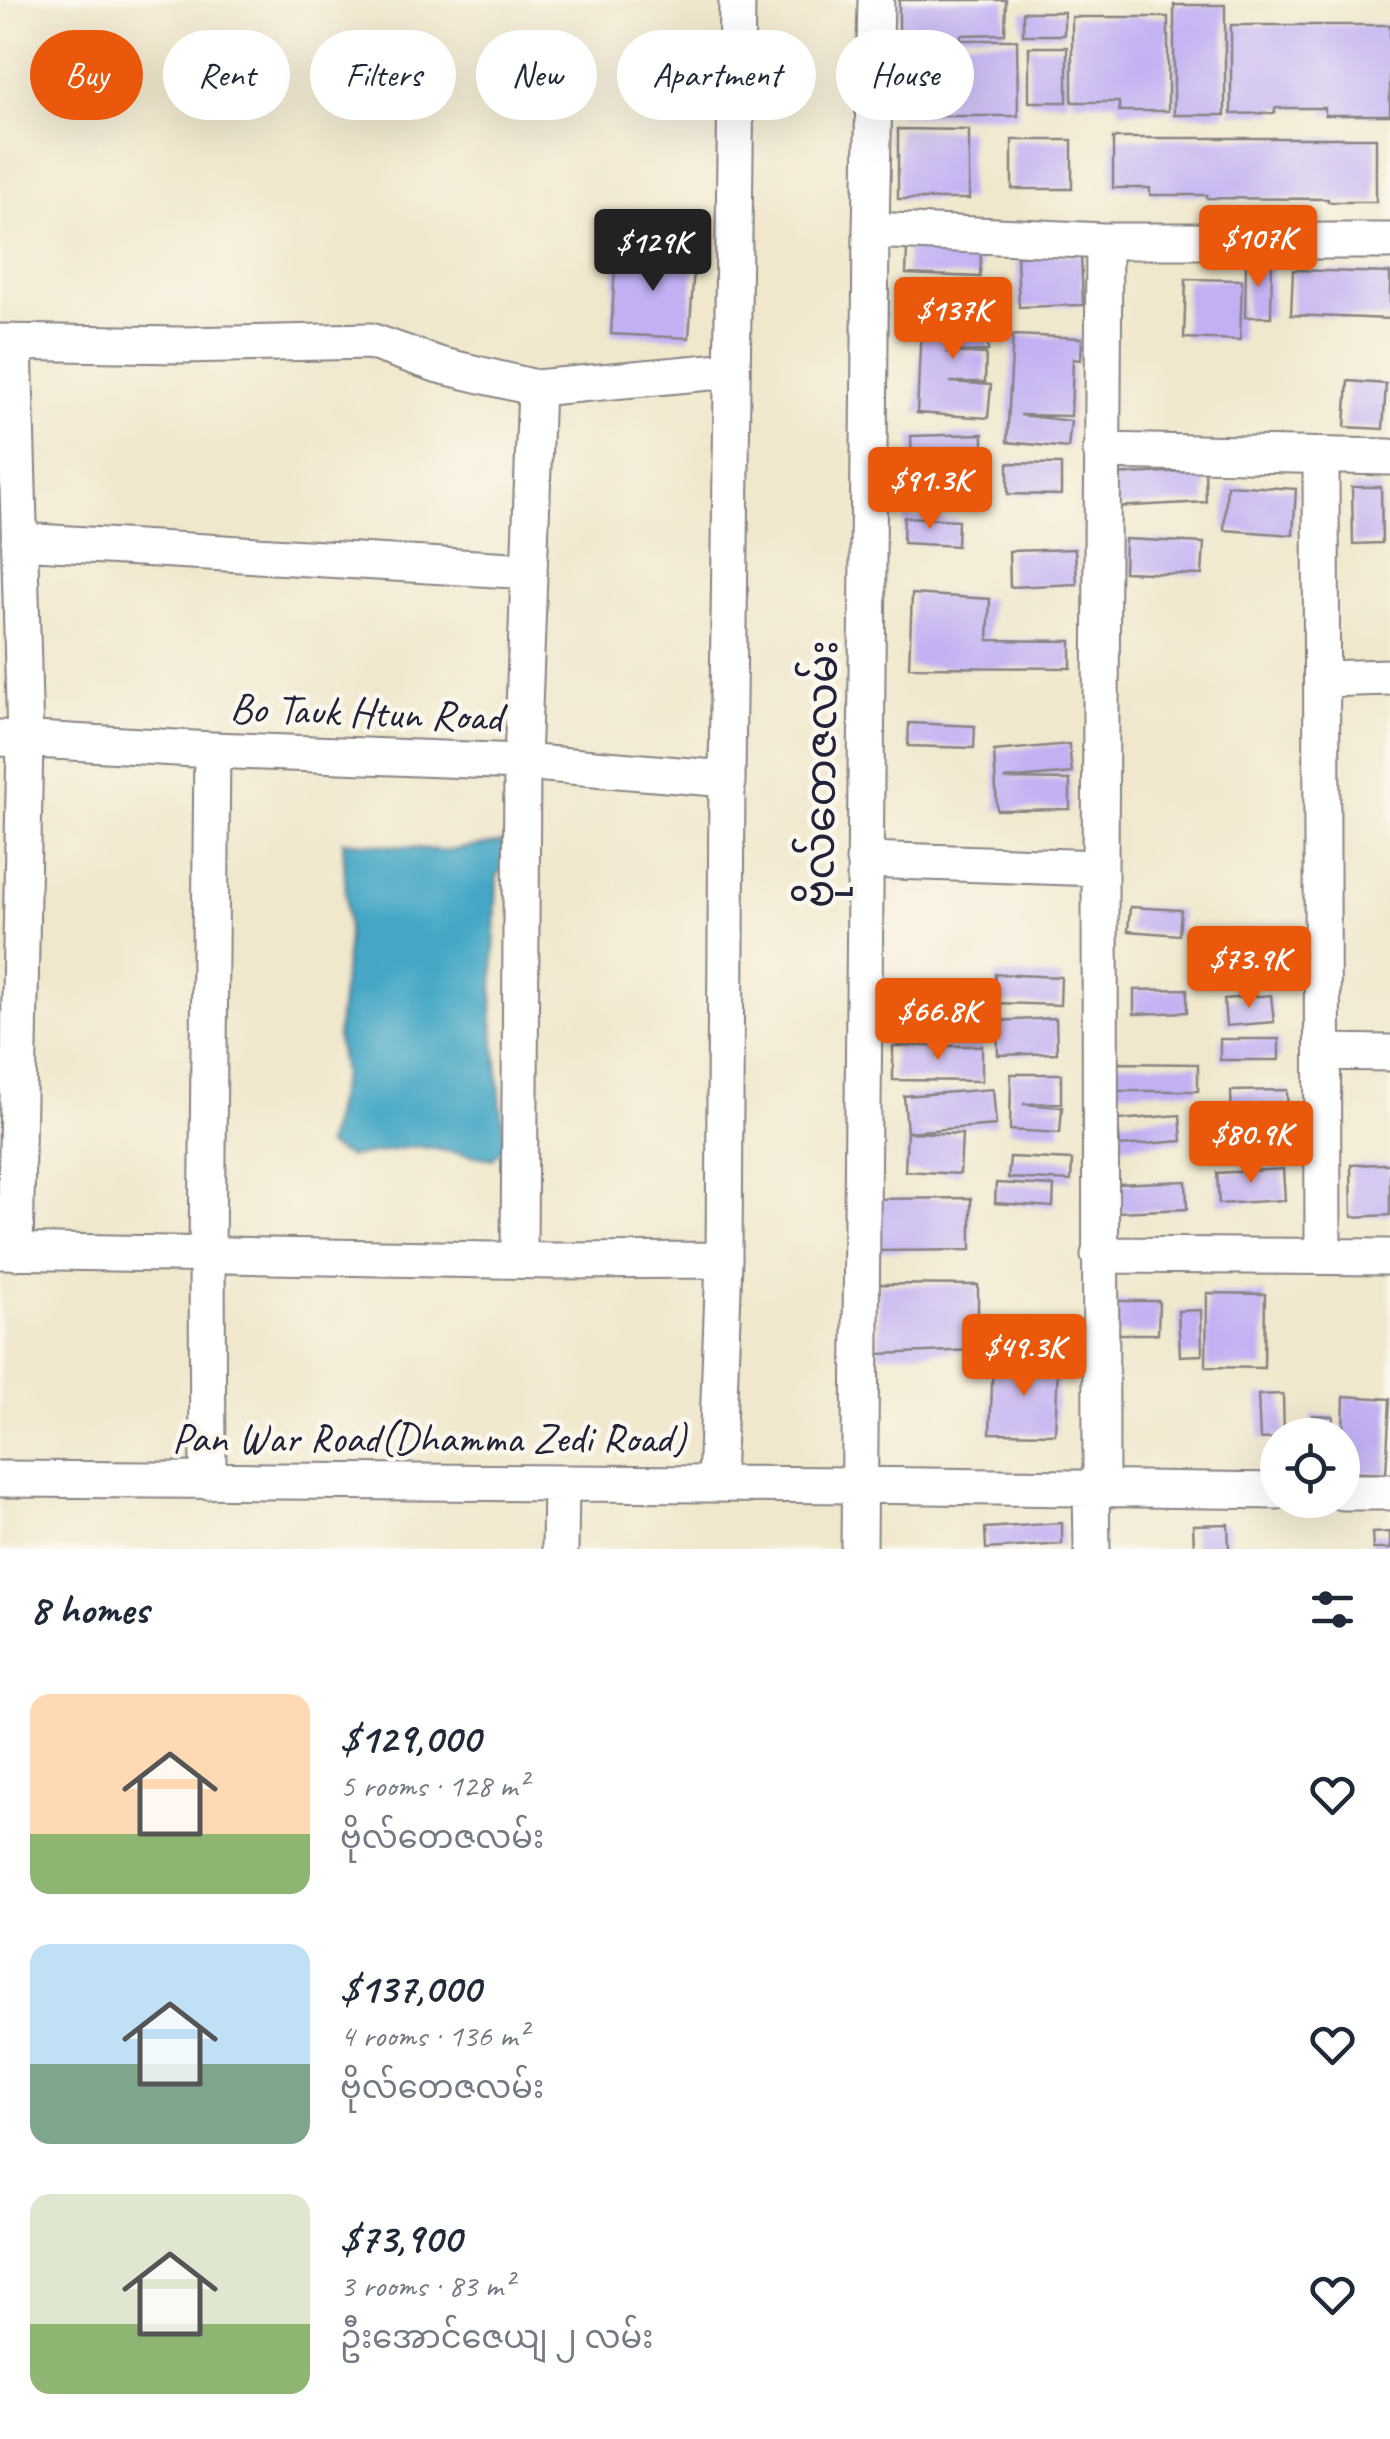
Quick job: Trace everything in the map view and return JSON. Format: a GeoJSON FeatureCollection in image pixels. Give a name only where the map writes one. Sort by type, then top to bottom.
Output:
{"type":"FeatureCollection","features":[{"type":"Feature","properties":{"kind":"street"},"geometry":{"type":"LineString","coordinates":[[716,1484],[724,1260],[738,0]]}},
{"type":"Feature","properties":{"kind":"street","name":"ဗိုလ်တေဇလမ်း"},"geometry":{"type":"LineString","coordinates":[[858,1549],[876,0]]}},
{"type":"Feature","properties":{"kind":"street"},"geometry":{"type":"LineString","coordinates":[[871,230],[1104,242],[1390,241]]}},
{"type":"Feature","properties":{"kind":"street"},"geometry":{"type":"LineString","coordinates":[[1092,1549],[1099,1255],[1104,242]]}},
{"type":"Feature","properties":{"kind":"street"},"geometry":{"type":"LineString","coordinates":[[724,1260],[7,1251],[12,739],[19,542],[7,343],[370,341],[439,365],[536,388],[732,370]]}},
{"type":"Feature","properties":{"kind":"street"},"geometry":{"type":"LineString","coordinates":[[519,1260],[522,762],[536,388]]}},
{"type":"Feature","properties":{"kind":"street"},"geometry":{"type":"LineString","coordinates":[[1101,452],[1390,457]]}},
{"type":"Feature","properties":{"kind":"street"},"geometry":{"type":"LineString","coordinates":[[1321,456],[1323,1256]]}},
{"type":"Feature","properties":{"kind":"street"},"geometry":{"type":"LineString","coordinates":[[19,542],[529,571]]}},
{"type":"Feature","properties":{"kind":"street"},"geometry":{"type":"LineString","coordinates":[[1322,679],[1390,677]]}},
{"type":"Feature","properties":{"kind":"street","name":"Bo Tauk Htun Road"},"geometry":{"type":"LineString","coordinates":[[12,739],[522,762],[727,780]]}},
{"type":"Feature","properties":{"kind":"street"},"geometry":{"type":"LineString","coordinates":[[208,1481],[212,750]]}},
{"type":"Feature","properties":{"kind":"street"},"geometry":{"type":"LineString","coordinates":[[864,860],[1100,868]]}},
{"type":"Feature","properties":{"kind":"street"},"geometry":{"type":"LineString","coordinates":[[1323,1052],[1390,1053]]}},
{"type":"Feature","properties":{"kind":"street"},"geometry":{"type":"LineString","coordinates":[[1099,1255],[1390,1257]]}},
{"type":"Feature","properties":{"kind":"street","name":"Pan War Road(Dhamma Zedi Road)"},"geometry":{"type":"LineString","coordinates":[[0,1480],[1260,1491]]}},
{"type":"Feature","properties":{"kind":"street"},"geometry":{"type":"LineString","coordinates":[[560,1549],[561,1483]]}},
{"type":"Feature","properties":{"kind":"street"},"geometry":{"type":"LineString","coordinates":[[1360,1492],[1390,1492]]}},
{"type":"Feature","properties":{"kind":"water"},"geometry":{"type":"Polygon","coordinates":[[[343,841],[447,851],[503,842],[510,862],[497,875],[492,1013],[505,1146],[493,1159],[417,1146],[349,1157],[326,1146],[343,1073],[337,1037],[348,937],[343,841]]]}},
{"type":"Feature","properties":{"kind":"building"},"geometry":{"type":"Polygon","coordinates":[[[899,0],[1006,0],[1005,34],[899,30],[899,0]]]}},
{"type":"Feature","properties":{"kind":"building"},"geometry":{"type":"Polygon","coordinates":[[[1174,5],[1225,5],[1225,115],[1174,115],[1174,5]]]}},
{"type":"Feature","properties":{"kind":"building"},"geometry":{"type":"Polygon","coordinates":[[[1023,12],[1064,12],[1064,35],[1023,35],[1023,12]]]}},
{"type":"Feature","properties":{"kind":"building"},"geometry":{"type":"Polygon","coordinates":[[[1072,17],[1168,17],[1168,111],[1119,111],[1119,102],[1072,102],[1072,17]]]}},
{"type":"Feature","properties":{"kind":"building"},"geometry":{"type":"Polygon","coordinates":[[[1231,25],[1390,25],[1390,115],[1325,115],[1325,108],[1275,108],[1275,113],[1231,114],[1231,25]]]}},
{"type":"Feature","properties":{"kind":"building"},"geometry":{"type":"Polygon","coordinates":[[[974,40],[1017,40],[1018,116],[974,116],[974,40]]]}},
{"type":"Feature","properties":{"kind":"building"},"geometry":{"type":"Polygon","coordinates":[[[1029,47],[1067,47],[1067,102],[1029,102],[1029,47]]]}},
{"type":"Feature","properties":{"kind":"building"},"geometry":{"type":"Polygon","coordinates":[[[898,129],[969,130],[969,199],[898,199],[898,129]]]}},
{"type":"Feature","properties":{"kind":"building"},"geometry":{"type":"Polygon","coordinates":[[[1113,138],[1376,138],[1376,202],[1150,195],[1150,188],[1113,188],[1113,138]]]}},
{"type":"Feature","properties":{"kind":"building"},"geometry":{"type":"Polygon","coordinates":[[[1012,140],[1072,140],[1072,189],[1012,189],[1012,140]]]}},
{"type":"Feature","properties":{"kind":"building"},"geometry":{"type":"Polygon","coordinates":[[[907,248],[981,251],[980,277],[906,274],[907,248]]]}},
{"type":"Feature","properties":{"kind":"building"},"geometry":{"type":"Polygon","coordinates":[[[616,250],[695,254],[689,338],[611,334],[616,250]]]}},
{"type":"Feature","properties":{"kind":"building"},"geometry":{"type":"Polygon","coordinates":[[[1081,254],[1083,305],[1019,307],[1017,256],[1081,254]]]}},
{"type":"Feature","properties":{"kind":"building"},"geometry":{"type":"Polygon","coordinates":[[[1246,263],[1272,263],[1271,317],[1245,317],[1246,263]]]}},
{"type":"Feature","properties":{"kind":"building"},"geometry":{"type":"Polygon","coordinates":[[[1293,270],[1390,273],[1390,319],[1291,315],[1293,270]]]}},
{"type":"Feature","properties":{"kind":"building"},"geometry":{"type":"Polygon","coordinates":[[[1186,279],[1242,280],[1240,340],[1184,338],[1186,279]]]}},
{"type":"Feature","properties":{"kind":"building"},"geometry":{"type":"Polygon","coordinates":[[[922,303],[984,307],[988,351],[946,352],[986,354],[985,382],[950,382],[991,385],[988,418],[917,413],[922,303]]]}},
{"type":"Feature","properties":{"kind":"building"},"geometry":{"type":"Polygon","coordinates":[[[1013,335],[1082,338],[1081,360],[1073,359],[1071,416],[1020,415],[1071,421],[1068,448],[1007,442],[1013,335]]]}},
{"type":"Feature","properties":{"kind":"building"},"geometry":{"type":"Polygon","coordinates":[[[1348,381],[1386,384],[1383,429],[1345,427],[1348,381]]]}},
{"type":"Feature","properties":{"kind":"building"},"geometry":{"type":"Polygon","coordinates":[[[983,434],[983,459],[912,462],[911,436],[983,434]]]}},
{"type":"Feature","properties":{"kind":"building"},"geometry":{"type":"Polygon","coordinates":[[[912,462],[979,472],[975,494],[909,484],[912,462]]]}},
{"type":"Feature","properties":{"kind":"building"},"geometry":{"type":"Polygon","coordinates":[[[1008,463],[1061,464],[1061,495],[1008,494],[1008,463]]]}},
{"type":"Feature","properties":{"kind":"building"},"geometry":{"type":"Polygon","coordinates":[[[1205,470],[1206,502],[1114,507],[1112,475],[1205,470]]]}},
{"type":"Feature","properties":{"kind":"building"},"geometry":{"type":"Polygon","coordinates":[[[1227,485],[1296,489],[1293,535],[1224,530],[1227,485]]]}},
{"type":"Feature","properties":{"kind":"building"},"geometry":{"type":"Polygon","coordinates":[[[1352,487],[1381,487],[1382,543],[1353,544],[1352,487]]]}},
{"type":"Feature","properties":{"kind":"building"},"geometry":{"type":"Polygon","coordinates":[[[904,517],[958,520],[957,546],[903,543],[904,517]]]}},
{"type":"Feature","properties":{"kind":"building"},"geometry":{"type":"Polygon","coordinates":[[[1125,539],[1204,543],[1202,575],[1124,572],[1125,539]]]}},
{"type":"Feature","properties":{"kind":"building"},"geometry":{"type":"Polygon","coordinates":[[[1075,549],[1077,584],[1010,587],[1009,551],[1075,549]]]}},
{"type":"Feature","properties":{"kind":"building"},"geometry":{"type":"Polygon","coordinates":[[[912,594],[990,599],[988,640],[1071,641],[1071,668],[909,667],[912,594]]]}},
{"type":"Feature","properties":{"kind":"building"},"geometry":{"type":"Polygon","coordinates":[[[909,723],[975,726],[974,748],[908,746],[909,723]]]}},
{"type":"Feature","properties":{"kind":"building"},"geometry":{"type":"Polygon","coordinates":[[[1069,744],[1072,773],[1004,779],[1070,780],[1070,809],[997,810],[994,751],[1069,744]]]}},
{"type":"Feature","properties":{"kind":"building"},"geometry":{"type":"Polygon","coordinates":[[[1130,907],[1181,910],[1179,935],[1128,931],[1130,907]]]}},
{"type":"Feature","properties":{"kind":"building"},"geometry":{"type":"Polygon","coordinates":[[[995,974],[1061,977],[1060,1005],[994,1003],[995,974]]]}},
{"type":"Feature","properties":{"kind":"building"},"geometry":{"type":"Polygon","coordinates":[[[1187,989],[1187,1012],[1134,1014],[1134,990],[1187,989]]]}},
{"type":"Feature","properties":{"kind":"building"},"geometry":{"type":"Polygon","coordinates":[[[1271,995],[1274,1022],[1226,1026],[1224,999],[1271,995]]]}},
{"type":"Feature","properties":{"kind":"building"},"geometry":{"type":"Polygon","coordinates":[[[1056,1018],[1057,1053],[998,1055],[997,1021],[1056,1018]]]}},
{"type":"Feature","properties":{"kind":"building"},"geometry":{"type":"Polygon","coordinates":[[[1220,1039],[1279,1039],[1279,1060],[1220,1060],[1220,1039]]]}},
{"type":"Feature","properties":{"kind":"building"},"geometry":{"type":"Polygon","coordinates":[[[893,1046],[982,1046],[982,1081],[893,1080],[893,1046]]]}},
{"type":"Feature","properties":{"kind":"building"},"geometry":{"type":"Polygon","coordinates":[[[1114,1063],[1198,1064],[1198,1091],[1114,1091],[1114,1063]]]}},
{"type":"Feature","properties":{"kind":"building"},"geometry":{"type":"Polygon","coordinates":[[[1011,1074],[1061,1074],[1061,1103],[1023,1104],[1062,1107],[1060,1133],[1010,1130],[1011,1074]]]}},
{"type":"Feature","properties":{"kind":"building"},"geometry":{"type":"Polygon","coordinates":[[[993,1089],[996,1125],[907,1132],[904,1096],[993,1089]]]}},
{"type":"Feature","properties":{"kind":"building"},"geometry":{"type":"Polygon","coordinates":[[[1287,1090],[1288,1120],[1232,1121],[1231,1091],[1287,1090]]]}},
{"type":"Feature","properties":{"kind":"building"},"geometry":{"type":"Polygon","coordinates":[[[1180,1115],[1182,1141],[1120,1146],[1118,1120],[1180,1115]]]}},
{"type":"Feature","properties":{"kind":"building"},"geometry":{"type":"Polygon","coordinates":[[[907,1132],[962,1134],[960,1174],[905,1171],[907,1132]]]}},
{"type":"Feature","properties":{"kind":"building"},"geometry":{"type":"Polygon","coordinates":[[[1010,1157],[1072,1160],[1071,1181],[1008,1178],[1010,1157]]]}},
{"type":"Feature","properties":{"kind":"building"},"geometry":{"type":"Polygon","coordinates":[[[1390,1164],[1390,1215],[1352,1217],[1351,1165],[1390,1164]]]}},
{"type":"Feature","properties":{"kind":"building"},"geometry":{"type":"Polygon","coordinates":[[[1283,1169],[1285,1200],[1219,1204],[1217,1173],[1283,1169]]]}},
{"type":"Feature","properties":{"kind":"building"},"geometry":{"type":"Polygon","coordinates":[[[1186,1181],[1187,1209],[1118,1212],[1117,1184],[1186,1181]]]}},
{"type":"Feature","properties":{"kind":"building"},"geometry":{"type":"Polygon","coordinates":[[[996,1183],[1054,1186],[1053,1207],[995,1203],[996,1183]]]}},
{"type":"Feature","properties":{"kind":"building"},"geometry":{"type":"Polygon","coordinates":[[[971,1198],[971,1250],[871,1251],[871,1199],[971,1198]]]}},
{"type":"Feature","properties":{"kind":"building"},"geometry":{"type":"Polygon","coordinates":[[[878,1284],[978,1285],[978,1318],[972,1318],[974,1350],[879,1354],[878,1284]]]}},
{"type":"Feature","properties":{"kind":"building"},"geometry":{"type":"Polygon","coordinates":[[[1207,1293],[1265,1294],[1264,1368],[1206,1367],[1207,1293]]]}},
{"type":"Feature","properties":{"kind":"building"},"geometry":{"type":"Polygon","coordinates":[[[1117,1301],[1159,1301],[1158,1334],[1116,1334],[1117,1301]]]}},
{"type":"Feature","properties":{"kind":"building"},"geometry":{"type":"Polygon","coordinates":[[[1201,1310],[1202,1355],[1180,1356],[1178,1311],[1201,1310]]]}},
{"type":"Feature","properties":{"kind":"building"},"geometry":{"type":"Polygon","coordinates":[[[993,1362],[1058,1366],[1055,1434],[990,1433],[993,1362]]]}},
{"type":"Feature","properties":{"kind":"building"},"geometry":{"type":"Polygon","coordinates":[[[1283,1394],[1284,1418],[1260,1418],[1260,1439],[1258,1395],[1283,1394]]]}},
{"type":"Feature","properties":{"kind":"building"},"geometry":{"type":"Polygon","coordinates":[[[1344,1396],[1390,1399],[1386,1474],[1360,1473],[1360,1418],[1343,1418],[1344,1396]]]}},
{"type":"Feature","properties":{"kind":"building"},"geometry":{"type":"Polygon","coordinates":[[[1062,1523],[1062,1544],[986,1549],[985,1528],[1062,1523]]]}},
{"type":"Feature","properties":{"kind":"building"},"geometry":{"type":"Polygon","coordinates":[[[1228,1524],[1229,1549],[1194,1549],[1193,1525],[1228,1524]]]}},
{"type":"Feature","properties":{"kind":"building"},"geometry":{"type":"Polygon","coordinates":[[[1390,1532],[1390,1549],[1373,1549],[1372,1533],[1390,1532]]]}}]}
